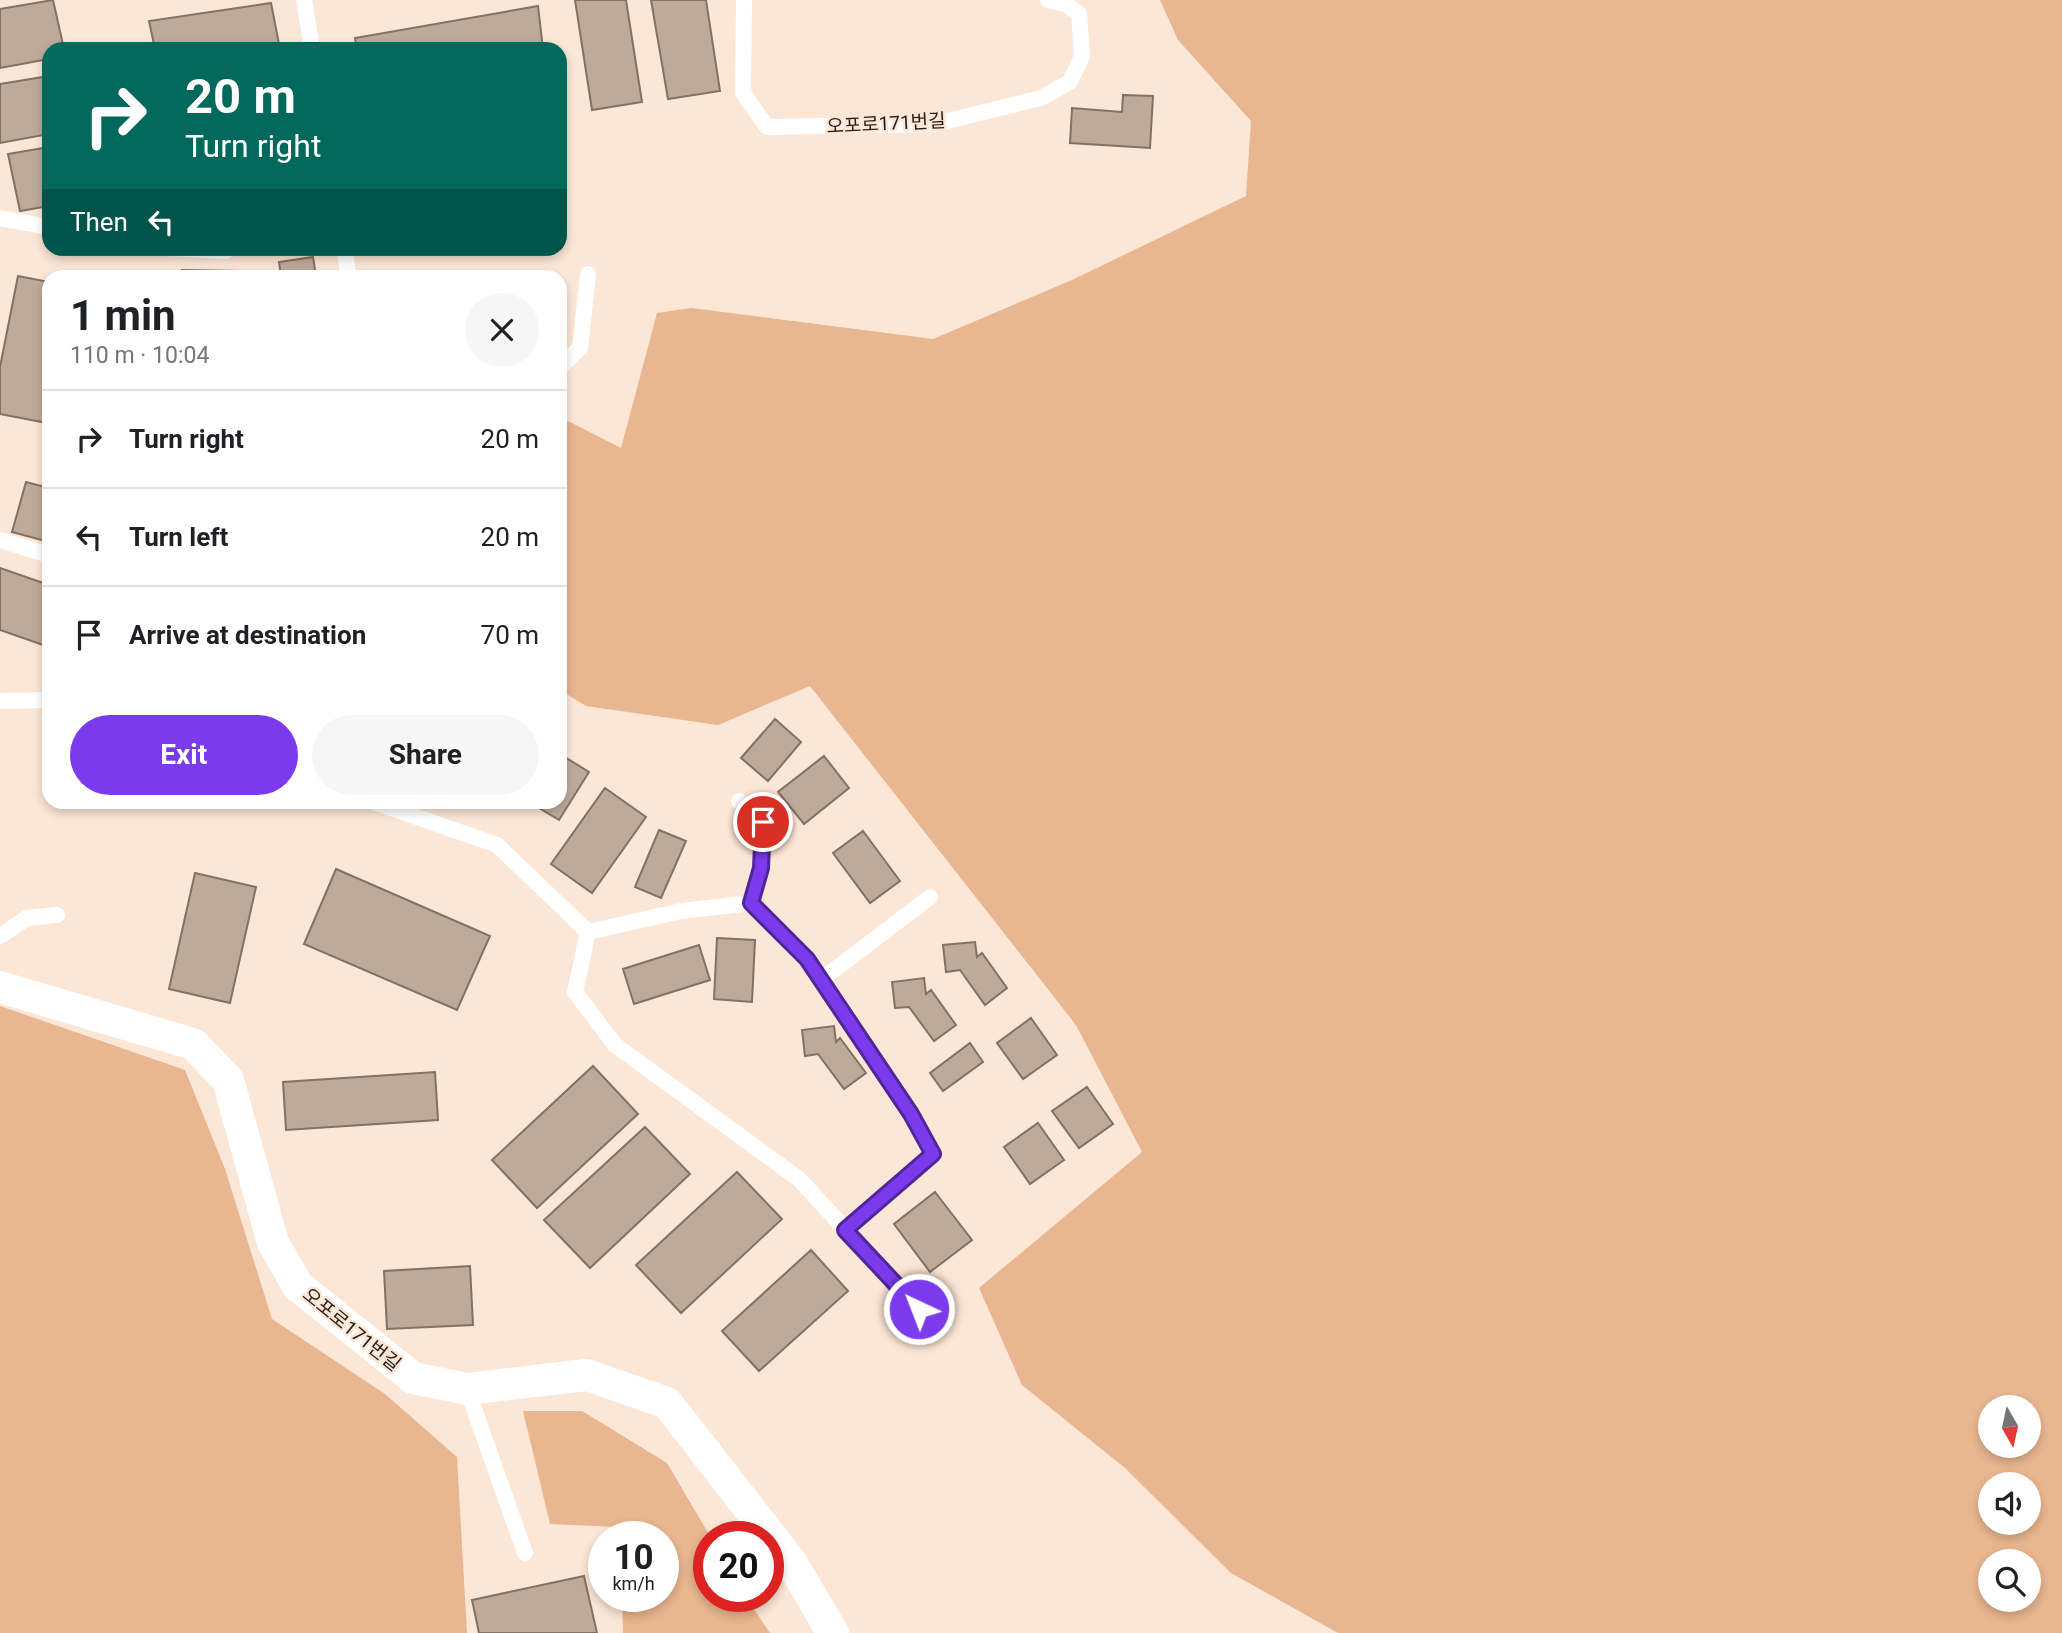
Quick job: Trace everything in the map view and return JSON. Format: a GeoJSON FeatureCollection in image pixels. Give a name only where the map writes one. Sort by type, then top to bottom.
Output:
{"type":"FeatureCollection","features":[{"type":"Feature","properties":{"kind":"street","name":"오포로171번길"},"geometry":{"type":"LineString","coordinates":[[0,987],[193,1044],[228,1080],[273,1243],[298,1286],[414,1378],[467,1389],[587,1375],[667,1403],[791,1562],[833,1633]]}},
{"type":"Feature","properties":{"kind":"lane"},"geometry":{"type":"LineString","coordinates":[[304,0],[311,42]]}},
{"type":"Feature","properties":{"kind":"lane","name":"오포로171번길"},"geometry":{"type":"LineString","coordinates":[[744,0],[743,93],[766,127],[935,124],[1041,99],[1070,82],[1082,56],[1079,14],[1068,5],[1048,0]]}},
{"type":"Feature","properties":{"kind":"lane"},"geometry":{"type":"LineString","coordinates":[[0,218],[42,226]]}},
{"type":"Feature","properties":{"kind":"lane"},"geometry":{"type":"LineString","coordinates":[[567,360],[580,348],[587,274]]}},
{"type":"Feature","properties":{"kind":"lane"},"geometry":{"type":"LineString","coordinates":[[0,540],[42,553]]}},
{"type":"Feature","properties":{"kind":"lane"},"geometry":{"type":"LineString","coordinates":[[0,701],[42,700]]}},
{"type":"Feature","properties":{"kind":"lane"},"geometry":{"type":"LineString","coordinates":[[739,801],[763,822],[761,868],[751,903]]}},
{"type":"Feature","properties":{"kind":"lane"},"geometry":{"type":"LineString","coordinates":[[394,809],[497,845],[588,932]]}},
{"type":"Feature","properties":{"kind":"lane"},"geometry":{"type":"LineString","coordinates":[[821,981],[930,897]]}},
{"type":"Feature","properties":{"kind":"lane"},"geometry":{"type":"LineString","coordinates":[[588,932],[681,911],[751,903]]}},
{"type":"Feature","properties":{"kind":"lane"},"geometry":{"type":"LineString","coordinates":[[751,903],[807,959],[911,1114],[933,1154],[845,1230]]}},
{"type":"Feature","properties":{"kind":"lane"},"geometry":{"type":"LineString","coordinates":[[0,936],[27,918],[57,915]]}},
{"type":"Feature","properties":{"kind":"lane"},"geometry":{"type":"LineString","coordinates":[[588,932],[575,992],[615,1045],[799,1179],[919,1309]]}},
{"type":"Feature","properties":{"kind":"lane"},"geometry":{"type":"LineString","coordinates":[[467,1389],[525,1553]]}},
{"type":"Feature","properties":{"kind":"shaded area"},"geometry":{"type":"Polygon","coordinates":[[[1160,0],[2062,0],[2062,1633],[1338,1633],[1231,1573],[1125,1468],[1022,1385],[979,1288],[1142,1152],[1076,1025],[810,686],[718,725],[586,706],[567,694],[567,421],[621,448],[657,313],[691,308],[933,339],[1072,280],[1246,196],[1251,121],[1178,40],[1160,0]]]}},
{"type":"Feature","properties":{"kind":"shaded area"},"geometry":{"type":"Polygon","coordinates":[[[0,1006],[185,1070],[225,1169],[272,1319],[385,1394],[457,1457],[467,1633],[0,1633],[0,1006]]]}},
{"type":"Feature","properties":{"kind":"shaded area"},"geometry":{"type":"Polygon","coordinates":[[[523,1411],[582,1411],[667,1463],[701,1521],[693,1521],[693,1612],[756,1612],[770,1633],[623,1633],[622,1612],[679,1612],[679,1521],[588,1521],[588,1526],[550,1524],[523,1411]]]}},
{"type":"Feature","properties":{"kind":"building"},"geometry":{"type":"Polygon","coordinates":[[[53,0],[62,42],[42,42],[42,60],[0,68],[0,9],[53,0]]]}},
{"type":"Feature","properties":{"kind":"building"},"geometry":{"type":"Polygon","coordinates":[[[575,0],[626,0],[642,102],[592,110],[575,0]]]}},
{"type":"Feature","properties":{"kind":"building"},"geometry":{"type":"Polygon","coordinates":[[[651,0],[706,0],[720,91],[668,99],[651,0]]]}},
{"type":"Feature","properties":{"kind":"building"},"geometry":{"type":"Polygon","coordinates":[[[271,3],[279,42],[154,42],[149,21],[271,3]]]}},
{"type":"Feature","properties":{"kind":"building"},"geometry":{"type":"Polygon","coordinates":[[[538,6],[542,42],[356,42],[355,38],[538,6]]]}},
{"type":"Feature","properties":{"kind":"building"},"geometry":{"type":"Polygon","coordinates":[[[42,77],[42,135],[0,143],[0,84],[42,77]]]}},
{"type":"Feature","properties":{"kind":"building"},"geometry":{"type":"Polygon","coordinates":[[[1123,95],[1153,96],[1150,148],[1070,143],[1072,108],[1122,112],[1123,95]]]}},
{"type":"Feature","properties":{"kind":"building"},"geometry":{"type":"Polygon","coordinates":[[[42,148],[42,207],[20,211],[8,154],[42,148]]]}},
{"type":"Feature","properties":{"kind":"building"},"geometry":{"type":"Polygon","coordinates":[[[313,257],[315,270],[280,270],[279,262],[313,257]]]}},
{"type":"Feature","properties":{"kind":"building"},"geometry":{"type":"Polygon","coordinates":[[[18,276],[42,281],[42,422],[0,414],[0,367],[18,276]]]}},
{"type":"Feature","properties":{"kind":"building"},"geometry":{"type":"Polygon","coordinates":[[[26,482],[42,486],[42,540],[12,532],[26,482]]]}},
{"type":"Feature","properties":{"kind":"building"},"geometry":{"type":"Polygon","coordinates":[[[0,568],[42,583],[42,645],[0,630],[0,568]]]}},
{"type":"Feature","properties":{"kind":"building"},"geometry":{"type":"Polygon","coordinates":[[[775,719],[801,742],[768,781],[741,758],[775,719]]]}},
{"type":"Feature","properties":{"kind":"building"},"geometry":{"type":"Polygon","coordinates":[[[824,756],[849,788],[804,824],[778,792],[824,756]]]}},
{"type":"Feature","properties":{"kind":"building"},"geometry":{"type":"Polygon","coordinates":[[[567,758],[589,772],[567,807],[567,758]]]}},
{"type":"Feature","properties":{"kind":"building"},"geometry":{"type":"Polygon","coordinates":[[[605,788],[646,817],[592,893],[551,864],[605,788]]]}},
{"type":"Feature","properties":{"kind":"building"},"geometry":{"type":"Polygon","coordinates":[[[541,809],[566,809],[559,820],[541,809]]]}},
{"type":"Feature","properties":{"kind":"building"},"geometry":{"type":"Polygon","coordinates":[[[659,830],[686,841],[661,898],[635,887],[659,830]]]}},
{"type":"Feature","properties":{"kind":"building"},"geometry":{"type":"Polygon","coordinates":[[[863,831],[900,881],[870,903],[833,853],[863,831]]]}},
{"type":"Feature","properties":{"kind":"building"},"geometry":{"type":"Polygon","coordinates":[[[336,869],[490,936],[457,1010],[304,944],[336,869]]]}},
{"type":"Feature","properties":{"kind":"building"},"geometry":{"type":"Polygon","coordinates":[[[195,873],[256,887],[230,1003],[169,989],[195,873]]]}},
{"type":"Feature","properties":{"kind":"building"},"geometry":{"type":"Polygon","coordinates":[[[717,938],[755,940],[752,1002],[714,999],[717,938]]]}},
{"type":"Feature","properties":{"kind":"building"},"geometry":{"type":"Polygon","coordinates":[[[975,942],[977,957],[982,953],[1007,988],[985,1005],[960,970],[946,972],[943,945],[975,942]]]}},
{"type":"Feature","properties":{"kind":"building"},"geometry":{"type":"Polygon","coordinates":[[[699,945],[710,980],[634,1004],[623,969],[699,945]]]}},
{"type":"Feature","properties":{"kind":"building"},"geometry":{"type":"Polygon","coordinates":[[[924,978],[926,994],[931,990],[956,1025],[934,1041],[909,1007],[895,1008],[892,982],[924,978]]]}},
{"type":"Feature","properties":{"kind":"building"},"geometry":{"type":"Polygon","coordinates":[[[1031,1018],[1057,1055],[1023,1079],[997,1043],[1031,1018]]]}},
{"type":"Feature","properties":{"kind":"building"},"geometry":{"type":"Polygon","coordinates":[[[834,1026],[836,1042],[840,1038],[866,1073],[844,1089],[818,1054],[805,1056],[802,1030],[834,1026]]]}},
{"type":"Feature","properties":{"kind":"building"},"geometry":{"type":"Polygon","coordinates":[[[970,1043],[983,1062],[943,1091],[930,1073],[970,1043]]]}},
{"type":"Feature","properties":{"kind":"building"},"geometry":{"type":"Polygon","coordinates":[[[593,1066],[638,1114],[537,1208],[492,1160],[593,1066]]]}},
{"type":"Feature","properties":{"kind":"building"},"geometry":{"type":"Polygon","coordinates":[[[435,1072],[438,1120],[286,1130],[283,1082],[435,1072]]]}},
{"type":"Feature","properties":{"kind":"building"},"geometry":{"type":"Polygon","coordinates":[[[1087,1087],[1113,1124],[1079,1148],[1052,1111],[1087,1087]]]}},
{"type":"Feature","properties":{"kind":"building"},"geometry":{"type":"Polygon","coordinates":[[[1038,1123],[1064,1160],[1030,1184],[1004,1147],[1038,1123]]]}},
{"type":"Feature","properties":{"kind":"building"},"geometry":{"type":"Polygon","coordinates":[[[645,1127],[690,1174],[590,1268],[544,1220],[645,1127]]]}},
{"type":"Feature","properties":{"kind":"building"},"geometry":{"type":"Polygon","coordinates":[[[737,1172],[782,1219],[681,1313],[636,1265],[737,1172]]]}},
{"type":"Feature","properties":{"kind":"building"},"geometry":{"type":"Polygon","coordinates":[[[935,1192],[972,1240],[930,1272],[894,1224],[935,1192]]]}},
{"type":"Feature","properties":{"kind":"building"},"geometry":{"type":"Polygon","coordinates":[[[811,1250],[848,1291],[759,1371],[722,1331],[811,1250]]]}},
{"type":"Feature","properties":{"kind":"building"},"geometry":{"type":"Polygon","coordinates":[[[470,1266],[473,1325],[387,1329],[384,1271],[470,1266]]]}},
{"type":"Feature","properties":{"kind":"building"},"geometry":{"type":"Polygon","coordinates":[[[584,1576],[588,1612],[592,1612],[597,1633],[479,1633],[472,1600],[584,1576]]]}},
{"type":"Feature","properties":{"kind":"route"},"geometry":{"type":"LineString","coordinates":[[763,822],[761,868],[751,903],[807,959],[911,1114],[933,1154],[845,1230],[919,1309]]}}]}
